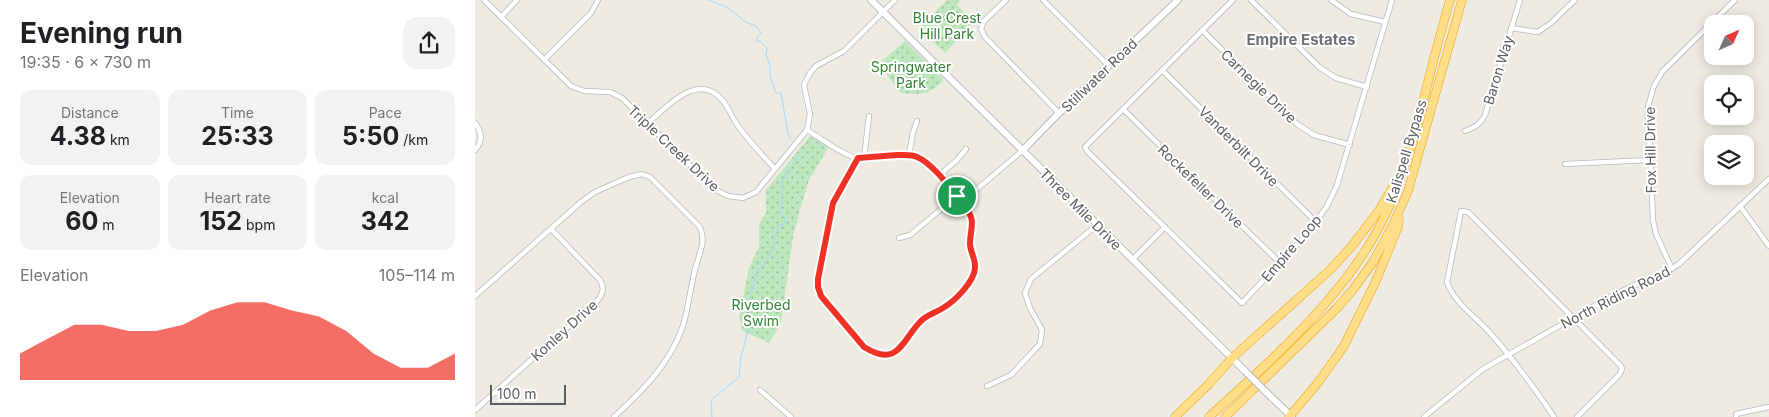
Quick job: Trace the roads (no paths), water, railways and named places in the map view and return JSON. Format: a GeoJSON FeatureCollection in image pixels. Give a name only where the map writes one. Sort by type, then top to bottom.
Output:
{"type":"FeatureCollection","features":[{"type":"Feature","properties":{"kind":"highway","name":"Kalispell Bypass"},"geometry":{"type":"LineString","coordinates":[[1209,417],[1308,323],[1342,285],[1381,223],[1397,190],[1450,0]]}},
{"type":"Feature","properties":{"kind":"highway","name":"Kalispell Bypass"},"geometry":{"type":"LineString","coordinates":[[1225,417],[1315,330],[1352,291],[1373,262],[1408,191],[1462,0]]}},
{"type":"Feature","properties":{"kind":"highway"},"geometry":{"type":"LineString","coordinates":[[1175,417],[1209,384],[1232,358],[1331,269],[1352,246],[1380,209],[1402,172]]}},
{"type":"Feature","properties":{"kind":"highway"},"geometry":{"type":"LineString","coordinates":[[1290,417],[1317,384],[1344,346],[1387,255],[1398,227],[1401,207]]}},
{"type":"Feature","properties":{"kind":"main road","name":"Three Mile Drive"},"geometry":{"type":"LineString","coordinates":[[871,0],[1290,417]]}},
{"type":"Feature","properties":{"kind":"main road","name":"Stillwater Road"},"geometry":{"type":"LineString","coordinates":[[1023,151],[1059,113],[1177,0]]}},
{"type":"Feature","properties":{"kind":"street","name":"Triple Creek Drive"},"geometry":{"type":"LineString","coordinates":[[484,0],[571,86],[584,91],[610,92],[622,98],[714,189],[728,196],[743,198],[756,192],[807,130]]}},
{"type":"Feature","properties":{"kind":"street"},"geometry":{"type":"LineString","coordinates":[[501,17],[517,0]]}},
{"type":"Feature","properties":{"kind":"street"},"geometry":{"type":"LineString","coordinates":[[545,60],[591,13],[598,0]]}},
{"type":"Feature","properties":{"kind":"street"},"geometry":{"type":"LineString","coordinates":[[869,116],[861,158],[833,203],[818,287],[821,296],[857,340],[873,353],[885,355],[903,346],[920,322],[929,314],[944,308],[967,287],[974,276],[975,265],[970,243],[973,225],[970,214],[939,175],[918,157],[909,155],[861,158],[848,155],[807,130],[810,114],[804,85],[816,66],[844,51],[895,0]]}},
{"type":"Feature","properties":{"kind":"street"},"geometry":{"type":"LineString","coordinates":[[1005,0],[983,21],[981,29],[985,37],[1059,113]]}},
{"type":"Feature","properties":{"kind":"street"},"geometry":{"type":"LineString","coordinates":[[1043,0],[1109,66]]}},
{"type":"Feature","properties":{"kind":"street","name":"Empire Loop"},"geometry":{"type":"LineString","coordinates":[[1233,0],[1085,147],[1242,303],[1317,222],[1337,185],[1392,0]]}},
{"type":"Feature","properties":{"kind":"street"},"geometry":{"type":"LineString","coordinates":[[1251,0],[1319,67],[1336,78],[1367,87]]}},
{"type":"Feature","properties":{"kind":"street"},"geometry":{"type":"LineString","coordinates":[[1331,0],[1351,14],[1385,22]]}},
{"type":"Feature","properties":{"kind":"street","name":"Baron Way"},"geometry":{"type":"LineString","coordinates":[[1465,131],[1481,123],[1485,115],[1520,0]]}},
{"type":"Feature","properties":{"kind":"street"},"geometry":{"type":"LineString","coordinates":[[1511,28],[1538,32],[1551,23],[1575,0]]}},
{"type":"Feature","properties":{"kind":"street","name":"Fox Hill Drive"},"geometry":{"type":"LineString","coordinates":[[1672,269],[1655,229],[1652,209],[1649,107],[1653,86],[1670,64],[1735,0]]}},
{"type":"Feature","properties":{"kind":"street","name":"Carnegie Drive"},"geometry":{"type":"LineString","coordinates":[[1202,30],[1297,124],[1314,135],[1350,145]]}},
{"type":"Feature","properties":{"kind":"street","name":"Vanderbilt Drive"},"geometry":{"type":"LineString","coordinates":[[1163,70],[1317,222]]}},
{"type":"Feature","properties":{"kind":"street"},"geometry":{"type":"LineString","coordinates":[[647,124],[679,96],[691,90],[701,89],[714,93],[723,101],[739,127],[774,168]]}},
{"type":"Feature","properties":{"kind":"street","name":"Rockefeller Drive"},"geometry":{"type":"LineString","coordinates":[[1123,109],[1280,263]]}},
{"type":"Feature","properties":{"kind":"street"},"geometry":{"type":"LineString","coordinates":[[909,155],[917,121]]}},
{"type":"Feature","properties":{"kind":"street"},"geometry":{"type":"LineString","coordinates":[[475,123],[479,128],[481,137],[479,145],[475,150]]}},
{"type":"Feature","properties":{"kind":"street"},"geometry":{"type":"LineString","coordinates":[[939,175],[956,161],[966,149]]}},
{"type":"Feature","properties":{"kind":"street"},"geometry":{"type":"LineString","coordinates":[[899,238],[910,235],[957,196],[977,189],[1023,151]]}},
{"type":"Feature","properties":{"kind":"street"},"geometry":{"type":"LineString","coordinates":[[1565,164],[1650,160]]}},
{"type":"Feature","properties":{"kind":"street"},"geometry":{"type":"LineString","coordinates":[[475,296],[581,202],[595,192],[629,176],[642,174],[654,180],[690,216],[702,232],[703,244],[693,275],[686,314],[676,341],[652,380],[614,417]]}},
{"type":"Feature","properties":{"kind":"street","name":"North Riding Road"},"geometry":{"type":"LineString","coordinates":[[1423,417],[1474,375],[1507,355],[1625,289],[1655,278],[1672,269],[1688,257],[1769,179]]}},
{"type":"Feature","properties":{"kind":"street"},"geometry":{"type":"LineString","coordinates":[[1740,206],[1769,246]]}},
{"type":"Feature","properties":{"kind":"street"},"geometry":{"type":"LineString","coordinates":[[1555,417],[1490,333],[1449,288],[1447,282],[1461,211],[1468,212],[1619,363],[1622,369],[1619,376],[1577,417]]}},
{"type":"Feature","properties":{"kind":"street"},"geometry":{"type":"LineString","coordinates":[[987,386],[1011,375],[1040,344],[1042,330],[1030,308],[1025,293],[1031,280],[1097,225]]}},
{"type":"Feature","properties":{"kind":"street"},"geometry":{"type":"LineString","coordinates":[[1132,260],[1165,227]]}},
{"type":"Feature","properties":{"kind":"street","name":"Konley Drive"},"geometry":{"type":"LineString","coordinates":[[475,410],[597,301],[603,293],[603,284],[600,280],[551,229]]}},
{"type":"Feature","properties":{"kind":"street"},"geometry":{"type":"LineString","coordinates":[[760,390],[791,417]]}},
{"type":"Feature","properties":{"kind":"street"},"geometry":{"type":"LineString","coordinates":[[1736,417],[1736,414],[1769,407]]}},
{"type":"Feature","properties":{"kind":"waterway"},"geometry":{"type":"LineString","coordinates":[[709,0],[728,8],[744,21],[757,27],[761,33],[757,37],[757,42],[760,41],[767,48],[766,55],[770,65],[770,77],[776,93],[781,93],[788,134],[791,140]]}},
{"type":"Feature","properties":{"kind":"waterway"},"geometry":{"type":"LineString","coordinates":[[712,417],[711,400],[739,377],[741,357],[750,323],[750,298],[757,270],[762,267],[769,257],[778,225],[784,224],[785,219],[779,208],[782,202],[783,180],[799,155]]}},
{"type":"Feature","properties":{"kind":"district","name":"Empire Estates"},"geometry":{"type":"Point","coordinates":[1301,39]}},
{"type":"Feature","properties":{"kind":"park label","name":"Blue Crest Hill Park"},"geometry":{"type":"Point","coordinates":[947,25]}},
{"type":"Feature","properties":{"kind":"park label","name":"Springwater Park"},"geometry":{"type":"Point","coordinates":[911,74]}},
{"type":"Feature","properties":{"kind":"park label","name":"Riverbed Swim"},"geometry":{"type":"Point","coordinates":[761,312]}}]}
